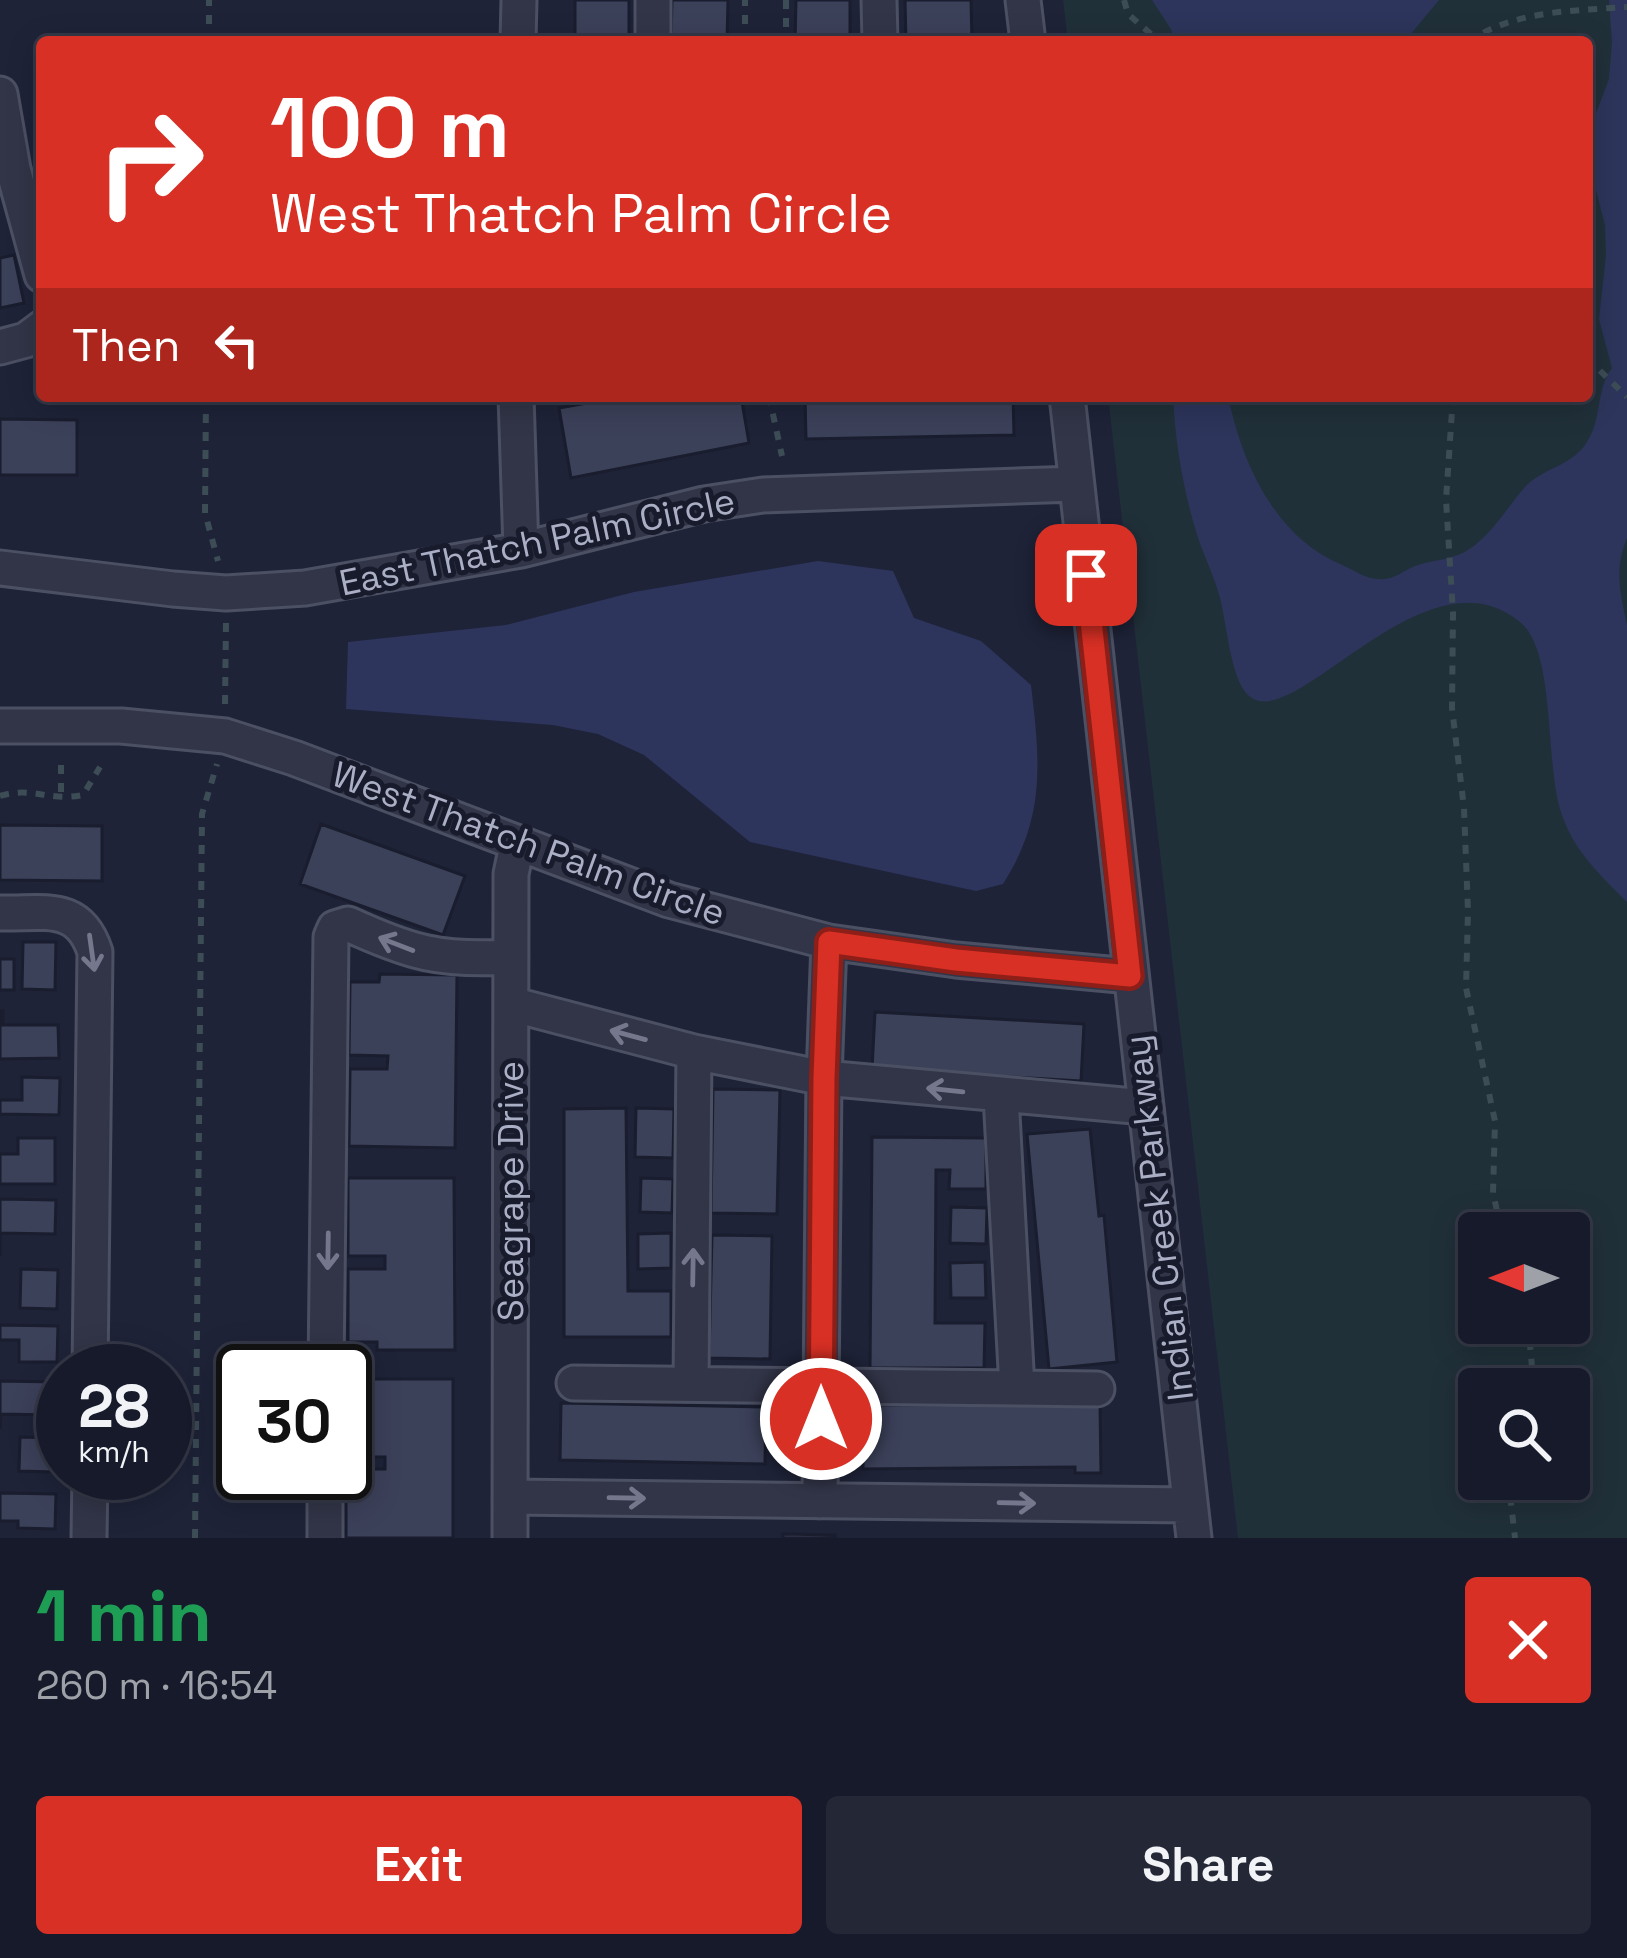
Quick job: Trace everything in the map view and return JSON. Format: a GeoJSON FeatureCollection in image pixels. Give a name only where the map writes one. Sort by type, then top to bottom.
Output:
{"type":"FeatureCollection","features":[{"type":"Feature","properties":{"kind":"street"},"geometry":{"type":"LineString","coordinates":[[518,36],[519,0]]}},
{"type":"Feature","properties":{"kind":"street"},"geometry":{"type":"LineString","coordinates":[[652,36],[653,0]]}},
{"type":"Feature","properties":{"kind":"street"},"geometry":{"type":"LineString","coordinates":[[879,0],[880,36]]}},
{"type":"Feature","properties":{"kind":"street"},"geometry":{"type":"LineString","coordinates":[[1023,0],[1027,36]]}},
{"type":"Feature","properties":{"kind":"street"},"geometry":{"type":"LineString","coordinates":[[0,94],[13,169],[36,252]]}},
{"type":"Feature","properties":{"kind":"street"},"geometry":{"type":"LineString","coordinates":[[0,346],[36,332]]}},
{"type":"Feature","properties":{"kind":"street"},"geometry":{"type":"LineString","coordinates":[[516,402],[521,550]]}},
{"type":"Feature","properties":{"kind":"street","name":"Indian Creek Parkway"},"geometry":{"type":"LineString","coordinates":[[1067,402],[1192,1521]]}},
{"type":"Feature","properties":{"kind":"street","name":"East Thatch Palm Circle"},"geometry":{"type":"LineString","coordinates":[[0,568],[226,592],[305,589],[521,550],[704,504],[764,495],[1076,484]]}},
{"type":"Feature","properties":{"kind":"street","name":"West Thatch Palm Circle"},"geometry":{"type":"LineString","coordinates":[[0,726],[122,726],[225,736],[669,900],[829,942],[956,960],[1130,976]]}},
{"type":"Feature","properties":{"kind":"street","name":"Seagrape Drive"},"geometry":{"type":"LineString","coordinates":[[510,1538],[511,874],[517,845]]}},
{"type":"Feature","properties":{"kind":"street"},"geometry":{"type":"LineString","coordinates":[[0,913],[70,915],[88,928],[95,952],[90,1344]]}},
{"type":"Feature","properties":{"kind":"street"},"geometry":{"type":"LineString","coordinates":[[326,1344],[334,928],[348,924],[404,949],[436,957],[511,957]]}},
{"type":"Feature","properties":{"kind":"street"},"geometry":{"type":"LineString","coordinates":[[820,1501],[829,942]]}},
{"type":"Feature","properties":{"kind":"street"},"geometry":{"type":"LineString","coordinates":[[511,1004],[694,1052],[824,1078],[1145,1107]]}},
{"type":"Feature","properties":{"kind":"street"},"geometry":{"type":"LineString","coordinates":[[692,1384],[694,1052]]}},
{"type":"Feature","properties":{"kind":"street"},"geometry":{"type":"LineString","coordinates":[[1001,1096],[1016,1388]]}},
{"type":"Feature","properties":{"kind":"street"},"geometry":{"type":"LineString","coordinates":[[574,1383],[1097,1389]]}},
{"type":"Feature","properties":{"kind":"street"},"geometry":{"type":"LineString","coordinates":[[510,1497],[820,1501],[1192,1521]]}},
{"type":"Feature","properties":{"kind":"street"},"geometry":{"type":"LineString","coordinates":[[89,1538],[90,1500]]}},
{"type":"Feature","properties":{"kind":"street"},"geometry":{"type":"LineString","coordinates":[[325,1538],[326,1500]]}},
{"type":"Feature","properties":{"kind":"path"},"geometry":{"type":"LineString","coordinates":[[209,0],[209,36]]}},
{"type":"Feature","properties":{"kind":"path"},"geometry":{"type":"LineString","coordinates":[[745,0],[745,36]]}},
{"type":"Feature","properties":{"kind":"path"},"geometry":{"type":"LineString","coordinates":[[786,0],[786,36]]}},
{"type":"Feature","properties":{"kind":"path"},"geometry":{"type":"LineString","coordinates":[[1124,0],[1128,14],[1149,36]]}},
{"type":"Feature","properties":{"kind":"path"},"geometry":{"type":"LineString","coordinates":[[1476,36],[1525,16],[1627,7]]}},
{"type":"Feature","properties":{"kind":"path"},"geometry":{"type":"LineString","coordinates":[[1593,363],[1627,398]]}},
{"type":"Feature","properties":{"kind":"path"},"geometry":{"type":"LineString","coordinates":[[195,1538],[202,814],[225,736],[226,592],[205,513],[206,402]]}},
{"type":"Feature","properties":{"kind":"path"},"geometry":{"type":"LineString","coordinates":[[771,402],[782,456]]}},
{"type":"Feature","properties":{"kind":"path"},"geometry":{"type":"LineString","coordinates":[[1453,402],[1446,500],[1453,613],[1452,708],[1461,760],[1468,911],[1466,988],[1496,1121],[1493,1193],[1497,1212]]}},
{"type":"Feature","properties":{"kind":"path"},"geometry":{"type":"LineString","coordinates":[[61,765],[61,800]]}},
{"type":"Feature","properties":{"kind":"path"},"geometry":{"type":"LineString","coordinates":[[0,796],[21,790],[61,800],[83,796],[100,767]]}},
{"type":"Feature","properties":{"kind":"path"},"geometry":{"type":"LineString","coordinates":[[1511,1500],[1515,1538]]}},
{"type":"Feature","properties":{"kind":"shaded area"},"geometry":{"type":"Polygon","coordinates":[[[1063,0],[1627,0],[1627,1538],[1238,1538],[1109,402],[1593,402],[1593,36],[1067,36],[1063,0]]]}},
{"type":"Feature","properties":{"kind":"water"},"geometry":{"type":"Polygon","coordinates":[[[1152,0],[1439,0],[1409,36],[1173,36],[1152,0]]]}},
{"type":"Feature","properties":{"kind":"water"},"geometry":{"type":"Polygon","coordinates":[[[1609,0],[1627,0],[1627,538],[1619,570],[1627,625],[1627,902],[1581,851],[1562,815],[1540,658],[1520,622],[1483,604],[1444,606],[1405,621],[1297,690],[1270,701],[1249,696],[1237,676],[1218,591],[1191,515],[1174,402],[1229,402],[1253,472],[1280,517],[1318,552],[1362,575],[1389,578],[1465,552],[1479,542],[1533,480],[1579,452],[1591,436],[1612,368],[1599,319],[1606,255],[1605,225],[1593,178],[1593,121],[1609,79],[1609,0]]]}},
{"type":"Feature","properties":{"kind":"water"},"geometry":{"type":"Polygon","coordinates":[[[818,561],[893,571],[914,618],[981,641],[1031,685],[1037,788],[1027,835],[1003,884],[976,891],[750,842],[644,755],[598,734],[553,725],[346,709],[348,642],[506,625],[634,592],[818,561]]]}},
{"type":"Feature","properties":{"kind":"building"},"geometry":{"type":"Polygon","coordinates":[[[575,0],[629,0],[629,36],[575,36],[575,0]]]}},
{"type":"Feature","properties":{"kind":"building"},"geometry":{"type":"Polygon","coordinates":[[[672,0],[728,0],[727,36],[671,36],[672,0]]]}},
{"type":"Feature","properties":{"kind":"building"},"geometry":{"type":"Polygon","coordinates":[[[796,0],[850,0],[850,36],[795,36],[796,0]]]}},
{"type":"Feature","properties":{"kind":"building"},"geometry":{"type":"Polygon","coordinates":[[[905,0],[971,0],[972,36],[906,36],[905,0]]]}},
{"type":"Feature","properties":{"kind":"building"},"geometry":{"type":"Polygon","coordinates":[[[14,255],[24,303],[0,308],[0,258],[14,255]]]}},
{"type":"Feature","properties":{"kind":"building"},"geometry":{"type":"Polygon","coordinates":[[[592,402],[742,402],[749,443],[571,478],[559,408],[592,402]]]}},
{"type":"Feature","properties":{"kind":"building"},"geometry":{"type":"Polygon","coordinates":[[[805,402],[1013,402],[1014,435],[806,439],[805,402]]]}},
{"type":"Feature","properties":{"kind":"building"},"geometry":{"type":"Polygon","coordinates":[[[0,419],[77,420],[77,475],[0,475],[0,419]]]}},
{"type":"Feature","properties":{"kind":"building"},"geometry":{"type":"Polygon","coordinates":[[[321,824],[465,876],[443,935],[300,884],[321,824]]]}},
{"type":"Feature","properties":{"kind":"building"},"geometry":{"type":"Polygon","coordinates":[[[0,825],[102,826],[102,881],[0,880],[0,825]]]}},
{"type":"Feature","properties":{"kind":"building"},"geometry":{"type":"Polygon","coordinates":[[[23,942],[56,942],[55,990],[22,989],[23,942]]]}},
{"type":"Feature","properties":{"kind":"building"},"geometry":{"type":"Polygon","coordinates":[[[0,959],[14,959],[14,990],[0,990],[0,959]]]}},
{"type":"Feature","properties":{"kind":"building"},"geometry":{"type":"Polygon","coordinates":[[[380,974],[457,975],[455,1148],[349,1146],[350,1069],[387,1069],[388,1056],[349,1055],[350,982],[379,982],[380,974]]]}},
{"type":"Feature","properties":{"kind":"building"},"geometry":{"type":"Polygon","coordinates":[[[0,1011],[3,1025],[58,1025],[59,1058],[0,1059],[0,1011]]]}},
{"type":"Feature","properties":{"kind":"building"},"geometry":{"type":"Polygon","coordinates":[[[875,1012],[1084,1024],[1081,1081],[872,1069],[875,1012]]]}},
{"type":"Feature","properties":{"kind":"building"},"geometry":{"type":"Polygon","coordinates":[[[22,1077],[60,1078],[59,1115],[0,1114],[0,1100],[22,1100],[22,1077]]]}},
{"type":"Feature","properties":{"kind":"building"},"geometry":{"type":"Polygon","coordinates":[[[713,1089],[780,1090],[777,1214],[711,1213],[713,1089]]]}},
{"type":"Feature","properties":{"kind":"building"},"geometry":{"type":"Polygon","coordinates":[[[626,1108],[628,1291],[671,1291],[671,1337],[564,1337],[564,1109],[626,1108]]]}},
{"type":"Feature","properties":{"kind":"building"},"geometry":{"type":"Polygon","coordinates":[[[636,1108],[674,1109],[673,1158],[635,1157],[636,1108]]]}},
{"type":"Feature","properties":{"kind":"building"},"geometry":{"type":"Polygon","coordinates":[[[1090,1129],[1099,1216],[1104,1215],[1117,1362],[1049,1369],[1027,1134],[1090,1129]]]}},
{"type":"Feature","properties":{"kind":"building"},"geometry":{"type":"Polygon","coordinates":[[[872,1137],[986,1138],[986,1189],[949,1189],[950,1170],[936,1170],[935,1323],[985,1323],[984,1368],[870,1368],[872,1137]]]}},
{"type":"Feature","properties":{"kind":"building"},"geometry":{"type":"Polygon","coordinates":[[[18,1138],[55,1138],[55,1184],[0,1184],[0,1154],[18,1154],[18,1138]]]}},
{"type":"Feature","properties":{"kind":"building"},"geometry":{"type":"Polygon","coordinates":[[[348,1178],[454,1178],[455,1350],[377,1350],[377,1342],[348,1342],[348,1269],[385,1269],[385,1256],[348,1256],[348,1178]]]}},
{"type":"Feature","properties":{"kind":"building"},"geometry":{"type":"Polygon","coordinates":[[[641,1178],[673,1179],[672,1213],[640,1212],[641,1178]]]}},
{"type":"Feature","properties":{"kind":"building"},"geometry":{"type":"Polygon","coordinates":[[[0,1199],[56,1200],[55,1234],[0,1233],[0,1199]]]}},
{"type":"Feature","properties":{"kind":"building"},"geometry":{"type":"Polygon","coordinates":[[[951,1207],[987,1208],[986,1244],[950,1243],[951,1207]]]}},
{"type":"Feature","properties":{"kind":"building"},"geometry":{"type":"Polygon","coordinates":[[[671,1233],[671,1268],[638,1269],[638,1234],[671,1233]]]}},
{"type":"Feature","properties":{"kind":"building"},"geometry":{"type":"Polygon","coordinates":[[[712,1235],[772,1236],[770,1359],[709,1358],[712,1235]]]}},
{"type":"Feature","properties":{"kind":"building"},"geometry":{"type":"Polygon","coordinates":[[[985,1262],[986,1298],[951,1298],[950,1263],[985,1262]]]}},
{"type":"Feature","properties":{"kind":"building"},"geometry":{"type":"Polygon","coordinates":[[[21,1269],[58,1270],[57,1309],[20,1308],[21,1269]]]}},
{"type":"Feature","properties":{"kind":"building"},"geometry":{"type":"Polygon","coordinates":[[[0,1325],[58,1326],[58,1344],[36,1344],[36,1362],[19,1362],[19,1340],[0,1340],[0,1325]]]}},
{"type":"Feature","properties":{"kind":"building"},"geometry":{"type":"Polygon","coordinates":[[[372,1379],[453,1379],[453,1538],[346,1538],[346,1500],[372,1500],[372,1469],[385,1469],[385,1457],[372,1457],[372,1379]]]}},
{"type":"Feature","properties":{"kind":"building"},"geometry":{"type":"Polygon","coordinates":[[[0,1381],[36,1382],[36,1415],[1,1414],[0,1429],[0,1381]]]}},
{"type":"Feature","properties":{"kind":"building"},"geometry":{"type":"Polygon","coordinates":[[[561,1403],[766,1407],[765,1464],[560,1460],[561,1403]]]}},
{"type":"Feature","properties":{"kind":"building"},"geometry":{"type":"Polygon","coordinates":[[[1100,1404],[1101,1473],[1075,1473],[1075,1467],[863,1469],[863,1405],[1100,1404]]]}},
{"type":"Feature","properties":{"kind":"building"},"geometry":{"type":"Polygon","coordinates":[[[20,1437],[36,1437],[36,1471],[19,1471],[20,1437]]]}},
{"type":"Feature","properties":{"kind":"building"},"geometry":{"type":"Polygon","coordinates":[[[0,1493],[36,1494],[36,1500],[56,1500],[55,1529],[18,1528],[18,1521],[0,1521],[0,1493]]]}},
{"type":"Feature","properties":{"kind":"building"},"geometry":{"type":"Polygon","coordinates":[[[783,1534],[835,1535],[835,1538],[783,1538],[783,1534]]]}},
{"type":"Feature","properties":{"kind":"route"},"geometry":{"type":"LineString","coordinates":[[821,1419],[829,942],[956,960],[1130,976],[1086,575]]}}]}
